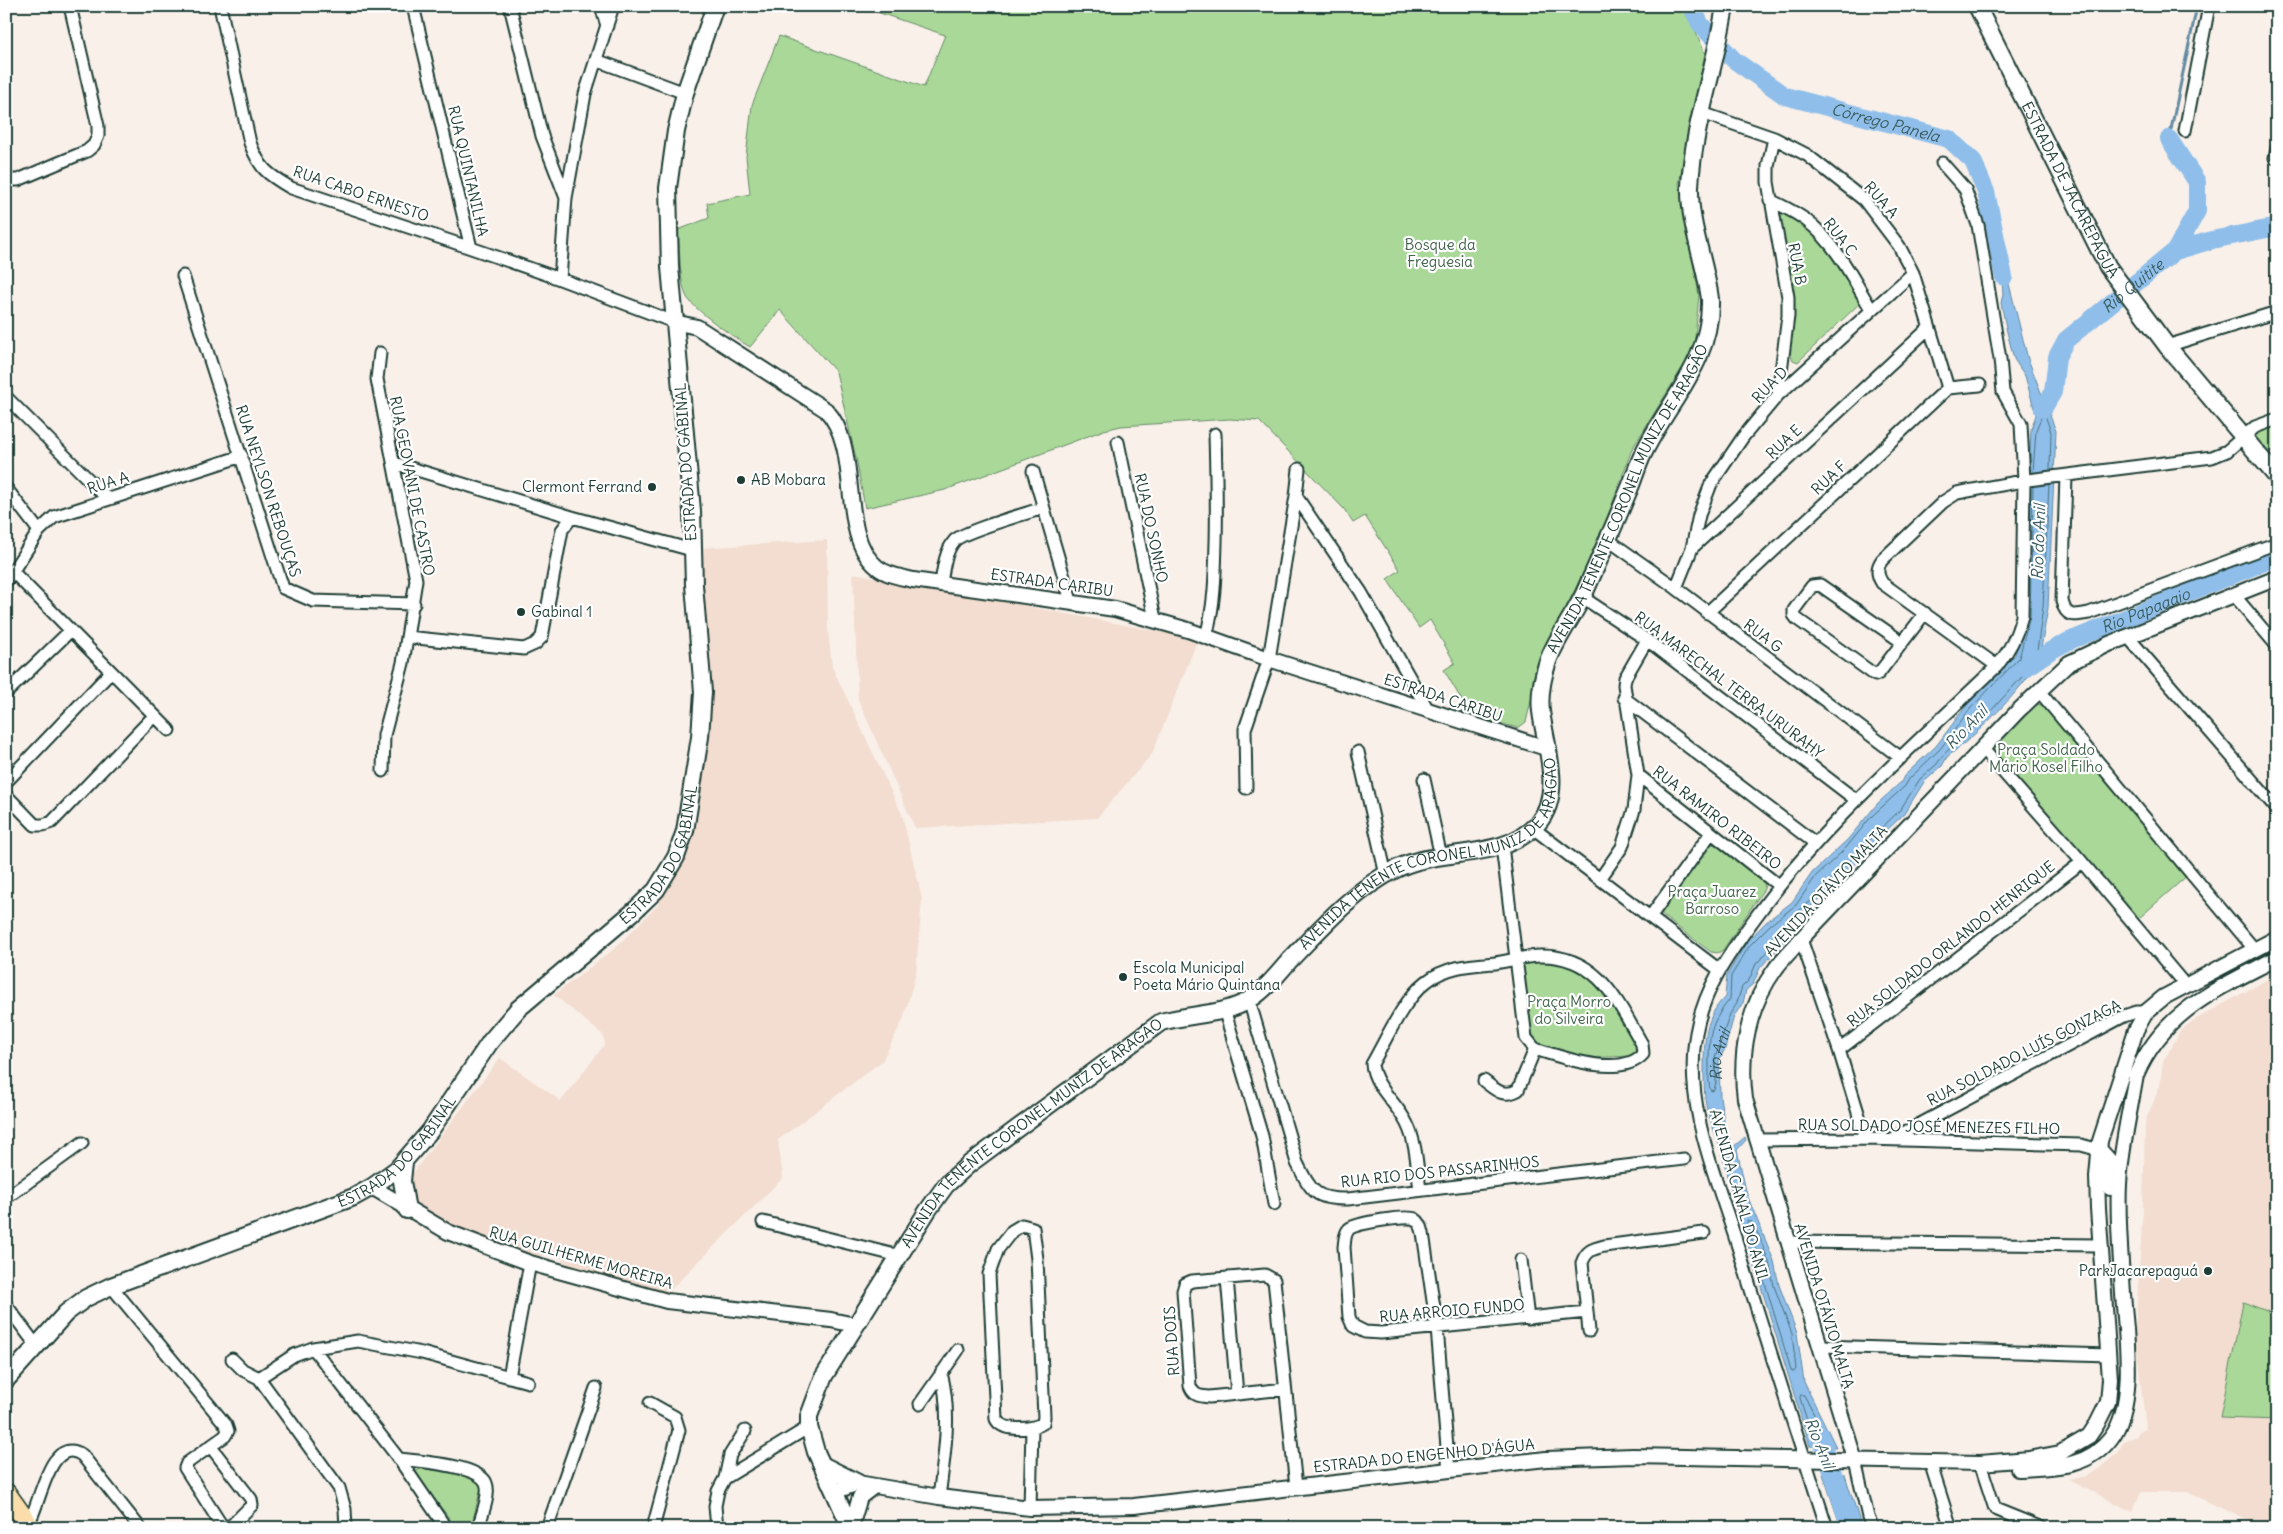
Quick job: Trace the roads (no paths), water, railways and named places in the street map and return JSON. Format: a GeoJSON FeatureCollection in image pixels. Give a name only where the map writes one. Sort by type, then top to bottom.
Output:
{"type":"FeatureCollection","features":[{"type":"Feature","properties":{"kind":"highway"},"geometry":{"type":"LineString","coordinates":[[6,1493],[30,1526]]}},
{"type":"Feature","properties":{"kind":"main road","name":"ESTRADA DO GABINAL"},"geometry":{"type":"LineString","coordinates":[[6,1380],[66,1313],[86,1298],[111,1286],[354,1196],[372,1187],[397,1169],[430,1131],[490,1042],[518,1009],[632,913],[656,890],[676,857],[685,831],[694,785],[703,692],[692,550],[691,501],[670,267],[668,188],[676,132],[685,93],[715,6]]}},
{"type":"Feature","properties":{"kind":"main road","name":"AVENIDA TENENTE CORONEL MUNIZ DE ARAGÃO"},"geometry":{"type":"LineString","coordinates":[[851,1528],[822,1465],[809,1427],[811,1409],[824,1376],[928,1210],[946,1185],[968,1166],[1161,1022],[1181,1016],[1224,1009],[1249,1000],[1263,989],[1332,918],[1371,885],[1386,875],[1412,863],[1502,846],[1516,841],[1539,822],[1546,808],[1550,778],[1549,749],[1541,709],[1543,679],[1556,644],[1582,597],[1642,456],[1696,366],[1706,338],[1710,314],[1708,288],[1690,206],[1690,186],[1702,113],[1717,57],[1725,6]]}},
{"type":"Feature","properties":{"kind":"main road","name":"ESTRADA DE JACAREPAGUÁ"},"geometry":{"type":"LineString","coordinates":[[1978,6],[2108,267],[2167,346],[2243,438],[2270,460],[2277,477]]}},
{"type":"Feature","properties":{"kind":"main road"},"geometry":{"type":"LineString","coordinates":[[404,1162],[402,1181],[407,1210]]}},
{"type":"Feature","properties":{"kind":"main road"},"geometry":{"type":"LineString","coordinates":[[822,1465],[866,1485]]}},
{"type":"Feature","properties":{"kind":"street"},"geometry":{"type":"LineString","coordinates":[[6,180],[18,180],[88,151],[98,136],[96,115],[70,6]]}},
{"type":"Feature","properties":{"kind":"street","name":"RUA CABO ERNESTO"},"geometry":{"type":"LineString","coordinates":[[220,6],[250,143],[258,162],[270,176],[291,188],[471,248]]}},
{"type":"Feature","properties":{"kind":"street","name":"RUA QUINTANILHA"},"geometry":{"type":"LineString","coordinates":[[413,6],[471,248],[674,322]]}},
{"type":"Feature","properties":{"kind":"street"},"geometry":{"type":"LineString","coordinates":[[510,6],[542,136],[566,198]]}},
{"type":"Feature","properties":{"kind":"street"},"geometry":{"type":"LineString","coordinates":[[601,6],[607,27]]}},
{"type":"Feature","properties":{"kind":"street"},"geometry":{"type":"LineString","coordinates":[[560,279],[566,198],[585,94],[613,6]]}},
{"type":"Feature","properties":{"kind":"street"},"geometry":{"type":"LineString","coordinates":[[2185,131],[2209,6]]}},
{"type":"Feature","properties":{"kind":"street"},"geometry":{"type":"LineString","coordinates":[[596,60],[685,93]]}},
{"type":"Feature","properties":{"kind":"street","name":"RUA A"},"geometry":{"type":"LineString","coordinates":[[1702,113],[1774,138],[1807,155],[1842,180],[1864,200],[1899,246],[1913,273],[1948,388]]}},
{"type":"Feature","properties":{"kind":"street","name":"RUA B"},"geometry":{"type":"LineString","coordinates":[[1774,138],[1768,166],[1770,200],[1788,302],[1778,395]]}},
{"type":"Feature","properties":{"kind":"street","name":"AVENIDA CANAL DO ANIL"},"geometry":{"type":"LineString","coordinates":[[1828,1528],[1809,1460],[1700,1123],[1694,1074],[1696,1032],[1718,969],[1778,885],[1856,800],[1997,666],[2014,643],[2022,616],[2026,480],[2021,424],[2003,392],[2001,366],[1978,225],[1965,189],[1942,163]]}},
{"type":"Feature","properties":{"kind":"street","name":"RUA C"},"geometry":{"type":"LineString","coordinates":[[1770,200],[1807,220],[1822,234],[1838,254],[1871,309]]}},
{"type":"Feature","properties":{"kind":"street","name":"RUA D"},"geometry":{"type":"LineString","coordinates":[[1692,548],[1699,515],[1710,484],[1742,438],[1778,395],[1913,273]]}},
{"type":"Feature","properties":{"kind":"street","name":"RUA NEYLSON REBOUÇAS"},"geometry":{"type":"LineString","coordinates":[[183,276],[283,588],[313,601],[414,604]]}},
{"type":"Feature","properties":{"kind":"street"},"geometry":{"type":"LineString","coordinates":[[2167,346],[2277,312]]}},
{"type":"Feature","properties":{"kind":"street","name":"ESTRADA CARIBU"},"geometry":{"type":"LineString","coordinates":[[674,322],[696,327],[826,410],[835,420],[841,436],[860,541],[877,568],[892,574],[941,584],[1071,601],[1155,619],[1269,659],[1549,749]]}},
{"type":"Feature","properties":{"kind":"street","name":"RUA E"},"geometry":{"type":"LineString","coordinates":[[1676,588],[1692,548],[1929,328]]}},
{"type":"Feature","properties":{"kind":"street","name":"RUA GEOVANI DE CASTRO"},"geometry":{"type":"LineString","coordinates":[[380,353],[377,379],[416,580],[414,604],[406,637],[403,663],[384,735],[383,771]]}},
{"type":"Feature","properties":{"kind":"street"},"geometry":{"type":"LineString","coordinates":[[1948,388],[1980,385]]}},
{"type":"Feature","properties":{"kind":"street","name":"RUA F"},"geometry":{"type":"LineString","coordinates":[[1707,613],[1948,388]]}},
{"type":"Feature","properties":{"kind":"street"},"geometry":{"type":"LineString","coordinates":[[6,397],[108,499]]}},
{"type":"Feature","properties":{"kind":"street"},"geometry":{"type":"LineString","coordinates":[[1997,666],[1882,583],[1878,570],[1882,560],[1950,496],[1964,491],[2026,480],[2212,457],[2227,451],[2256,427],[2277,419]]}},
{"type":"Feature","properties":{"kind":"street"},"geometry":{"type":"LineString","coordinates":[[1206,636],[1214,610],[1215,591],[1217,490],[1215,434]]}},
{"type":"Feature","properties":{"kind":"street","name":"RUA DO SONHO"},"geometry":{"type":"LineString","coordinates":[[1118,442],[1155,619]]}},
{"type":"Feature","properties":{"kind":"street","name":"RUA A"},"geometry":{"type":"LineString","coordinates":[[10,576],[39,531],[54,517],[242,456]]}},
{"type":"Feature","properties":{"kind":"street"},"geometry":{"type":"LineString","coordinates":[[394,462],[572,517],[692,550]]}},
{"type":"Feature","properties":{"kind":"street"},"geometry":{"type":"LineString","coordinates":[[1246,788],[1245,729],[1269,659],[1299,469]]}},
{"type":"Feature","properties":{"kind":"street"},"geometry":{"type":"LineString","coordinates":[[1033,471],[1071,601]]}},
{"type":"Feature","properties":{"kind":"street"},"geometry":{"type":"LineString","coordinates":[[2061,476],[2062,601],[2067,614],[2089,613],[2277,543]]}},
{"type":"Feature","properties":{"kind":"street"},"geometry":{"type":"LineString","coordinates":[[6,488],[39,531]]}},
{"type":"Feature","properties":{"kind":"street"},"geometry":{"type":"LineString","coordinates":[[1296,496],[1361,592],[1428,710]]}},
{"type":"Feature","properties":{"kind":"street"},"geometry":{"type":"LineString","coordinates":[[941,584],[948,552],[956,540],[976,530],[1043,508]]}},
{"type":"Feature","properties":{"kind":"street"},"geometry":{"type":"LineString","coordinates":[[554,511],[562,530]]}},
{"type":"Feature","properties":{"kind":"street"},"geometry":{"type":"LineString","coordinates":[[406,637],[524,649],[535,644],[542,637],[562,530],[572,517]]}},
{"type":"Feature","properties":{"kind":"street","name":"RUA G"},"geometry":{"type":"LineString","coordinates":[[1607,539],[1676,588],[1900,758]]}},
{"type":"Feature","properties":{"kind":"street"},"geometry":{"type":"LineString","coordinates":[[10,576],[70,631],[170,730]]}},
{"type":"Feature","properties":{"kind":"street","name":"AVENIDA OTÁVIO MALTA"},"geometry":{"type":"LineString","coordinates":[[1873,1528],[1868,1517],[1820,1346],[1744,1099],[1742,1054],[1753,1012],[1776,968],[1801,940],[1982,748],[2038,691],[2069,663],[2088,652],[2277,578]]}},
{"type":"Feature","properties":{"kind":"street"},"geometry":{"type":"LineString","coordinates":[[1902,642],[1820,585],[1812,586],[1794,610],[1794,615],[1797,619],[1875,674],[1879,674],[1925,613]]}},
{"type":"Feature","properties":{"kind":"street"},"geometry":{"type":"LineString","coordinates":[[2234,595],[2277,646]]}},
{"type":"Feature","properties":{"kind":"street","name":"RUA MARECHAL TERRA URURAHY"},"geometry":{"type":"LineString","coordinates":[[1582,597],[1647,640],[1856,800]]}},
{"type":"Feature","properties":{"kind":"street"},"geometry":{"type":"LineString","coordinates":[[6,694],[70,631]]}},
{"type":"Feature","properties":{"kind":"street"},"geometry":{"type":"LineString","coordinates":[[2128,637],[2277,809]]}},
{"type":"Feature","properties":{"kind":"street"},"geometry":{"type":"LineString","coordinates":[[1600,879],[1622,847],[1629,829],[1638,775],[1624,698],[1625,678],[1647,640]]}},
{"type":"Feature","properties":{"kind":"street"},"geometry":{"type":"LineString","coordinates":[[6,782],[111,672]]}},
{"type":"Feature","properties":{"kind":"street"},"geometry":{"type":"LineString","coordinates":[[2038,691],[2255,950]]}},
{"type":"Feature","properties":{"kind":"street"},"geometry":{"type":"LineString","coordinates":[[1624,698],[1815,843]]}},
{"type":"Feature","properties":{"kind":"street"},"geometry":{"type":"LineString","coordinates":[[6,795],[35,825],[43,826],[52,822],[154,716]]}},
{"type":"Feature","properties":{"kind":"street"},"geometry":{"type":"LineString","coordinates":[[1982,748],[2082,862],[2185,985]]}},
{"type":"Feature","properties":{"kind":"street"},"geometry":{"type":"LineString","coordinates":[[1358,752],[1386,875]]}},
{"type":"Feature","properties":{"kind":"street","name":"RUA RAMIRO RIBEIRO"},"geometry":{"type":"LineString","coordinates":[[1638,775],[1778,885]]}},
{"type":"Feature","properties":{"kind":"street"},"geometry":{"type":"LineString","coordinates":[[1424,779],[1441,857]]}},
{"type":"Feature","properties":{"kind":"street"},"geometry":{"type":"LineString","coordinates":[[1533,828],[1718,969]]}},
{"type":"Feature","properties":{"kind":"street"},"geometry":{"type":"LineString","coordinates":[[1650,917],[1711,833]]}},
{"type":"Feature","properties":{"kind":"street"},"geometry":{"type":"LineString","coordinates":[[1420,1190],[1412,1138],[1407,1123],[1372,1071],[1372,1064],[1412,996],[1426,982],[1454,967],[1517,960],[1539,956],[1560,957],[1580,964],[1596,975],[1611,991],[1642,1044],[1643,1054],[1631,1063],[1580,1064],[1535,1049],[1526,1038],[1517,960],[1502,846]]}},
{"type":"Feature","properties":{"kind":"street","name":"RUA SOLDADO ORLANDO HENRIQUE"},"geometry":{"type":"LineString","coordinates":[[1839,1050],[2082,862]]}},
{"type":"Feature","properties":{"kind":"street","name":"ESTRADA DO ENGENHO D'ÁGUA"},"geometry":{"type":"LineString","coordinates":[[834,1492],[866,1485],[939,1497],[1030,1508],[1134,1506],[1296,1486],[1449,1471],[1546,1459],[1633,1456],[1980,1463],[2029,1460],[2060,1454],[2088,1436],[2108,1402],[2109,1355],[2100,1245],[2097,1177],[2103,1129],[2136,1030],[2146,1012],[2164,997],[2277,938]]}},
{"type":"Feature","properties":{"kind":"street"},"geometry":{"type":"LineString","coordinates":[[1801,940],[1839,1050],[1866,1139]]}},
{"type":"Feature","properties":{"kind":"street","name":"ESTRADA DO ENGENHO D'ÁGUA"},"geometry":{"type":"LineString","coordinates":[[1980,1463],[2010,1469],[2071,1465],[2097,1453],[2111,1439],[2123,1414],[2128,1365],[2118,1221],[2119,1182],[2136,1075],[2142,1062],[2165,1027],[2191,1005],[2277,958]]}},
{"type":"Feature","properties":{"kind":"street","name":"RUA RIO DOS PASSARINHOS"},"geometry":{"type":"LineString","coordinates":[[1249,1000],[1297,1163],[1309,1186],[1319,1196],[1329,1200],[1684,1160]]}},
{"type":"Feature","properties":{"kind":"street"},"geometry":{"type":"LineString","coordinates":[[1224,1009],[1264,1143],[1274,1204]]}},
{"type":"Feature","properties":{"kind":"street","name":"RUA SOLDADO LUÍS GONZAGA"},"geometry":{"type":"LineString","coordinates":[[1890,1140],[2124,1016],[2136,1012],[2146,1012]]}},
{"type":"Feature","properties":{"kind":"street"},"geometry":{"type":"LineString","coordinates":[[1484,1081],[1500,1094],[1510,1094],[1518,1090],[1535,1049]]}},
{"type":"Feature","properties":{"kind":"street","name":"RUA SOLDADO JOSÉ MENEZES FILHO"},"geometry":{"type":"LineString","coordinates":[[1756,1140],[1866,1139],[2081,1145],[2100,1150]]}},
{"type":"Feature","properties":{"kind":"street"},"geometry":{"type":"LineString","coordinates":[[6,1198],[82,1143]]}},
{"type":"Feature","properties":{"kind":"street"},"geometry":{"type":"LineString","coordinates":[[2100,1150],[2107,1156],[2111,1168],[2112,1224],[2121,1265]]}},
{"type":"Feature","properties":{"kind":"street","name":"RUA GUILHERME MOREIRA"},"geometry":{"type":"LineString","coordinates":[[372,1187],[407,1210],[448,1232],[530,1263],[667,1301],[831,1320],[855,1325]]}},
{"type":"Feature","properties":{"kind":"street","name":"RUA ARROIO FUNDO"},"geometry":{"type":"LineString","coordinates":[[1437,1328],[1423,1233],[1416,1220],[1406,1218],[1359,1225],[1349,1229],[1345,1236],[1344,1247],[1349,1317],[1353,1326],[1365,1332],[1437,1328],[1587,1312]]}},
{"type":"Feature","properties":{"kind":"street"},"geometry":{"type":"LineString","coordinates":[[763,1222],[899,1256]]}},
{"type":"Feature","properties":{"kind":"street"},"geometry":{"type":"LineString","coordinates":[[1022,1225],[1033,1228],[1037,1259],[1044,1417],[1042,1423],[1032,1428],[1003,1427],[996,1419],[989,1274],[998,1249],[1012,1230],[1022,1225]]}},
{"type":"Feature","properties":{"kind":"street"},"geometry":{"type":"LineString","coordinates":[[1589,1331],[1582,1263],[1585,1255],[1593,1249],[1704,1233]]}},
{"type":"Feature","properties":{"kind":"street"},"geometry":{"type":"LineString","coordinates":[[1788,1242],[2100,1245]]}},
{"type":"Feature","properties":{"kind":"street"},"geometry":{"type":"LineString","coordinates":[[1520,1260],[1528,1319]]}},
{"type":"Feature","properties":{"kind":"street"},"geometry":{"type":"LineString","coordinates":[[509,1377],[530,1263]]}},
{"type":"Feature","properties":{"kind":"street","name":"RUA DOIS"},"geometry":{"type":"LineString","coordinates":[[1285,1389],[1198,1396],[1192,1393],[1183,1291],[1185,1284],[1192,1281],[1265,1275],[1274,1280],[1296,1486]]}},
{"type":"Feature","properties":{"kind":"street"},"geometry":{"type":"LineString","coordinates":[[1228,1278],[1237,1394]]}},
{"type":"Feature","properties":{"kind":"street"},"geometry":{"type":"LineString","coordinates":[[111,1286],[226,1425],[228,1431],[225,1436],[187,1463],[185,1468],[222,1526],[230,1526],[250,1508],[251,1500],[212,1447]]}},
{"type":"Feature","properties":{"kind":"street"},"geometry":{"type":"LineString","coordinates":[[6,1305],[36,1345]]}},
{"type":"Feature","properties":{"kind":"street"},"geometry":{"type":"LineString","coordinates":[[1437,1328],[1449,1471]]}},
{"type":"Feature","properties":{"kind":"street"},"geometry":{"type":"LineString","coordinates":[[259,1378],[294,1355],[313,1348],[358,1341],[422,1353],[528,1382]]}},
{"type":"Feature","properties":{"kind":"street"},"geometry":{"type":"LineString","coordinates":[[1820,1346],[2109,1355]]}},
{"type":"Feature","properties":{"kind":"street"},"geometry":{"type":"LineString","coordinates":[[313,1348],[399,1459],[446,1528]]}},
{"type":"Feature","properties":{"kind":"street"},"geometry":{"type":"LineString","coordinates":[[920,1404],[958,1350]]}},
{"type":"Feature","properties":{"kind":"street"},"geometry":{"type":"LineString","coordinates":[[232,1359],[243,1370],[259,1378],[339,1488],[345,1509],[346,1528]]}},
{"type":"Feature","properties":{"kind":"street"},"geometry":{"type":"LineString","coordinates":[[939,1497],[946,1439],[944,1383],[941,1373]]}},
{"type":"Feature","properties":{"kind":"street"},"geometry":{"type":"LineString","coordinates":[[547,1528],[596,1388]]}},
{"type":"Feature","properties":{"kind":"street"},"geometry":{"type":"LineString","coordinates":[[650,1403],[675,1417],[679,1430],[652,1528]]}},
{"type":"Feature","properties":{"kind":"street"},"geometry":{"type":"LineString","coordinates":[[725,1478],[809,1427]]}},
{"type":"Feature","properties":{"kind":"street"},"geometry":{"type":"LineString","coordinates":[[1030,1508],[1032,1428]]}},
{"type":"Feature","properties":{"kind":"street"},"geometry":{"type":"LineString","coordinates":[[717,1528],[715,1506],[718,1491],[725,1478],[730,1456],[745,1431]]}},
{"type":"Feature","properties":{"kind":"street"},"geometry":{"type":"LineString","coordinates":[[30,1526],[52,1462],[58,1455],[68,1451],[75,1451],[82,1455],[140,1528]]}},
{"type":"Feature","properties":{"kind":"street"},"geometry":{"type":"LineString","coordinates":[[399,1459],[439,1464],[480,1475],[486,1482],[488,1490],[478,1528]]}},
{"type":"Feature","properties":{"kind":"street"},"geometry":{"type":"LineString","coordinates":[[1930,1462],[1951,1528]]}},
{"type":"Feature","properties":{"kind":"street"},"geometry":{"type":"LineString","coordinates":[[1980,1463],[1995,1509],[2042,1528]]}},
{"type":"Feature","properties":{"kind":"street"},"geometry":{"type":"LineString","coordinates":[[851,1528],[860,1497],[866,1485]]}},
{"type":"Feature","properties":{"kind":"water","name":"Rio do Anil"},"geometry":{"type":"Polygon","coordinates":[[[2000,255],[2028,359],[2056,431],[2048,608],[2040,654],[2044,655],[2000,710],[1947,757],[1942,766],[1924,782],[1904,814],[1868,848],[1859,860],[1821,898],[1802,914],[1781,945],[1760,968],[1753,984],[1746,990],[1743,1003],[1734,1016],[1725,1049],[1719,1060],[1720,1097],[1725,1126],[1733,1147],[1745,1137],[1746,1140],[1737,1150],[1747,1195],[1774,1261],[1779,1285],[1797,1333],[1804,1382],[1836,1447],[1810,1446],[1727,1176],[1721,1150],[1707,1110],[1704,1084],[1705,1039],[1713,1012],[1725,997],[1727,975],[1746,943],[1766,922],[1792,902],[1812,873],[1848,839],[1878,803],[1936,746],[1966,706],[2015,655],[2022,632],[2031,429],[2036,415],[2025,376],[2014,359],[2007,332],[2001,303],[2003,294],[2000,255]]]}},
{"type":"Feature","properties":{"kind":"water"},"geometry":{"type":"Polygon","coordinates":[[[1823,1474],[1845,1475],[1862,1528],[1841,1528],[1823,1474]]]}},
{"type":"Feature","properties":{"kind":"waterway","name":"Córrego Panela"},"geometry":{"type":"LineString","coordinates":[[1691,6],[1701,25],[1734,60],[1785,96],[1949,139],[1973,161],[1986,192],[2004,277]]}},
{"type":"Feature","properties":{"kind":"waterway"},"geometry":{"type":"LineString","coordinates":[[2169,139],[2197,6]]}},
{"type":"Feature","properties":{"kind":"waterway"},"geometry":{"type":"LineString","coordinates":[[2169,139],[2197,182],[2197,211],[2175,251]]}},
{"type":"Feature","properties":{"kind":"waterway","name":"Rio Quitite"},"geometry":{"type":"LineString","coordinates":[[2043,409],[2053,392],[2057,357],[2066,340],[2175,251],[2212,240],[2277,227]]}},
{"type":"Feature","properties":{"kind":"waterway","name":"Rio Papagaio"},"geometry":{"type":"LineString","coordinates":[[2025,668],[2069,641],[2277,557]]}},
{"type":"Feature","properties":{"kind":"waterway","name":"Rio Anil"},"geometry":{"type":"LineString","coordinates":[[1814,1424],[1824,1446],[1850,1528]]}},
{"type":"Feature","properties":{"kind":"place","name":"AB Mobara"},"geometry":{"type":"Point","coordinates":[741,480]}},
{"type":"Feature","properties":{"kind":"place","name":"Clermont Ferrand"},"geometry":{"type":"Point","coordinates":[652,487]}},
{"type":"Feature","properties":{"kind":"place","name":"Gabinal 1"},"geometry":{"type":"Point","coordinates":[521,612]}},
{"type":"Feature","properties":{"kind":"place","name":"Escola Municipal Poeta Mário Quintana"},"geometry":{"type":"Point","coordinates":[1123,977]}},
{"type":"Feature","properties":{"kind":"place","name":"ParkJacarepaguá"},"geometry":{"type":"Point","coordinates":[2208,1271]}},
{"type":"Feature","properties":{"kind":"park label","name":"Bosque da Freguesia"},"geometry":{"type":"Point","coordinates":[1440,254]}},
{"type":"Feature","properties":{"kind":"park label","name":"Praça Soldado Mário Kosel Filho"},"geometry":{"type":"Point","coordinates":[2046,758]}},
{"type":"Feature","properties":{"kind":"park label","name":"Praça Juarez Barroso"},"geometry":{"type":"Point","coordinates":[1712,900]}},
{"type":"Feature","properties":{"kind":"park label","name":"Praça Morro do Silveira"},"geometry":{"type":"Point","coordinates":[1569,1010]}}]}
